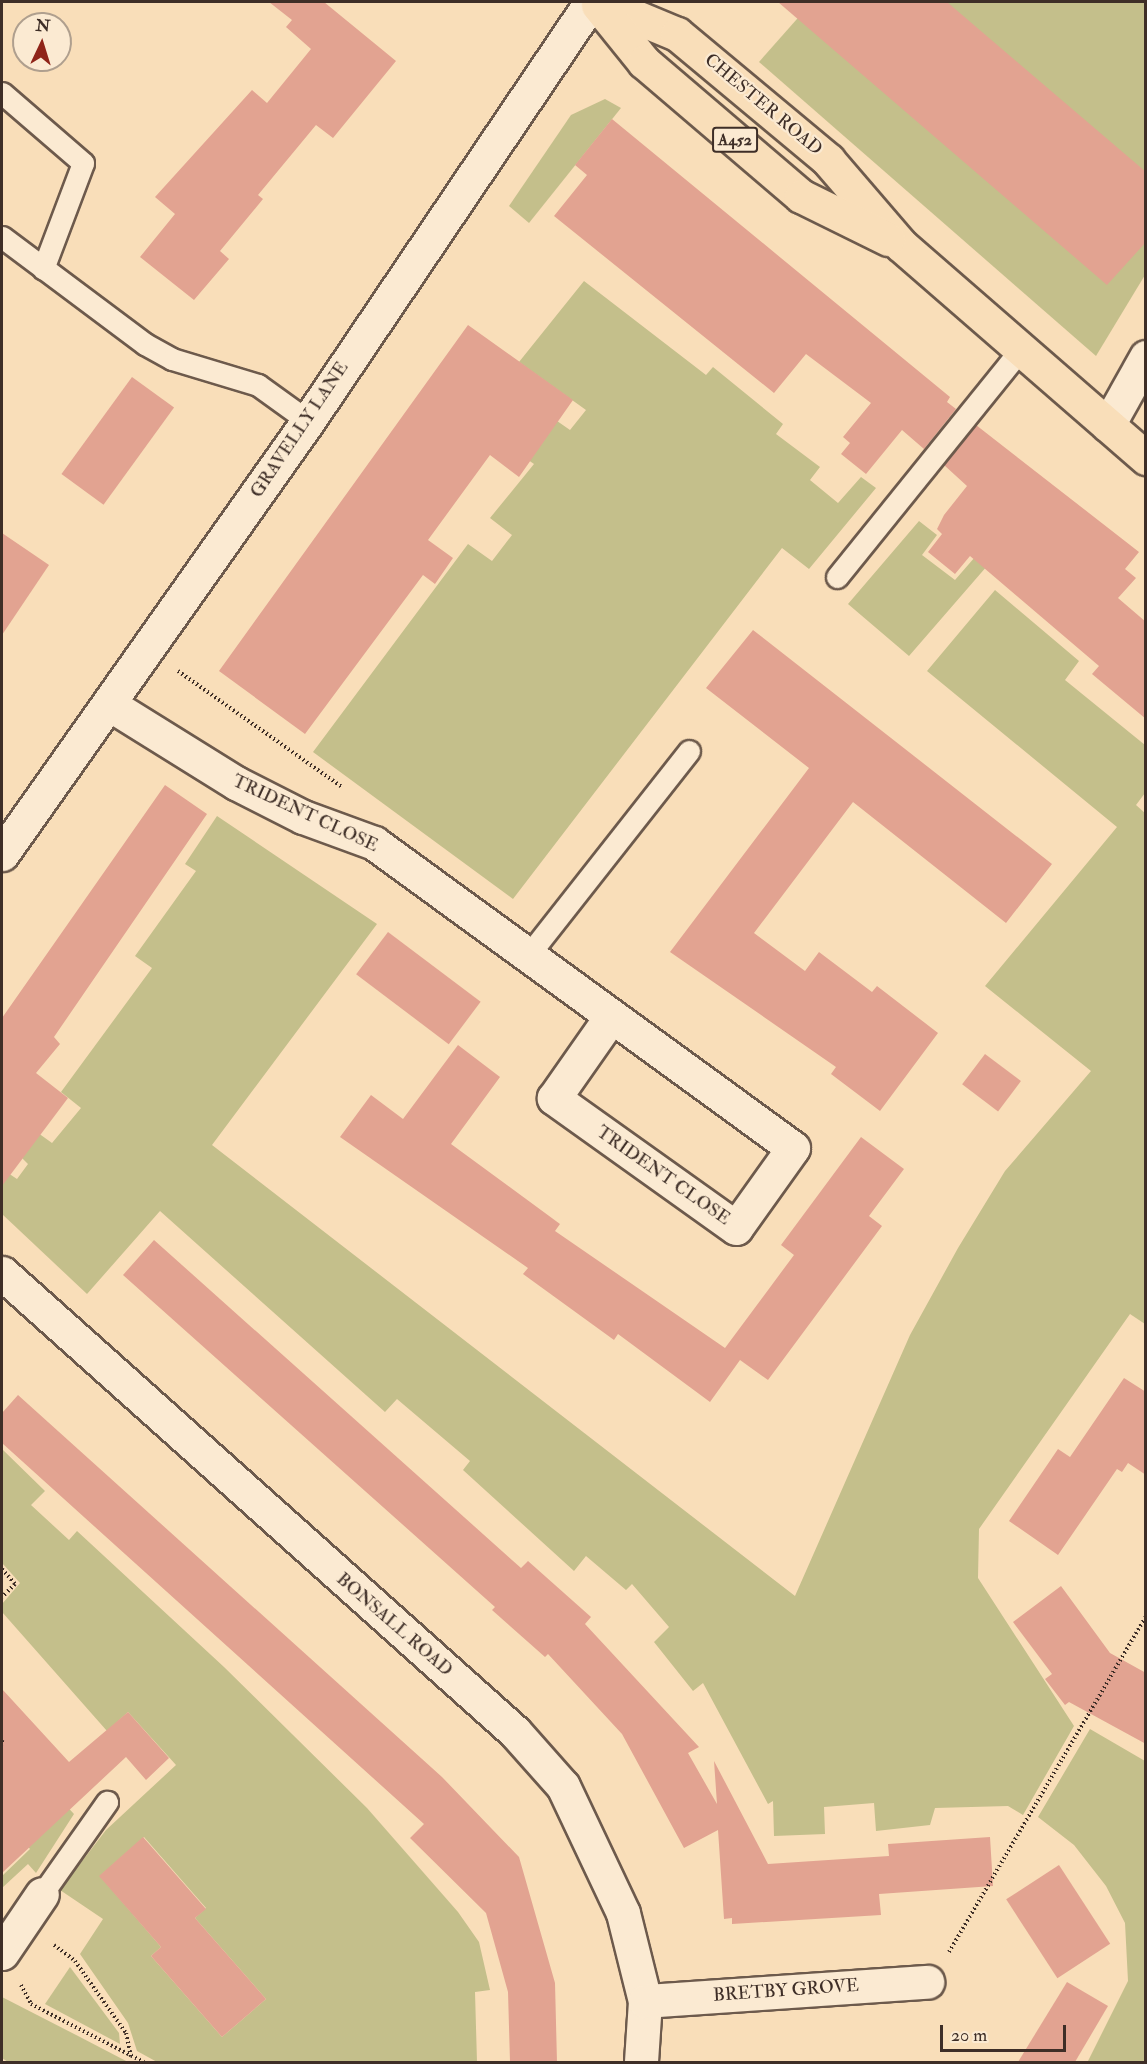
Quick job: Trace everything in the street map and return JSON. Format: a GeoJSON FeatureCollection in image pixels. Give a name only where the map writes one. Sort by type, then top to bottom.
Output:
{"type":"FeatureCollection","features":[{"type":"Feature","properties":{"kind":"highway","name":"CHESTER ROAD"},"geometry":{"type":"LineString","coordinates":[[598,2],[677,34],[828,160],[901,245],[1146,458]]}},
{"type":"Feature","properties":{"kind":"highway","name":"CHESTER ROAD"},"geometry":{"type":"LineString","coordinates":[[598,2],[644,62],[801,196],[901,245]]}},
{"type":"Feature","properties":{"kind":"street","name":"GRAVELLY LANE"},"geometry":{"type":"LineString","coordinates":[[2,854],[308,421],[591,2]]}},
{"type":"Feature","properties":{"kind":"street"},"geometry":{"type":"LineString","coordinates":[[1108,425],[1146,357]]}},
{"type":"Feature","properties":{"kind":"street","name":"TRIDENT CLOSE"},"geometry":{"type":"LineString","coordinates":[[109,704],[236,783],[303,817],[374,843],[530,953],[610,1018],[793,1148],[736,1228],[554,1098],[610,1018]]}},
{"type":"Feature","properties":{"kind":"street","name":"BONSALL ROAD"},"geometry":{"type":"LineString","coordinates":[[2,1273],[515,1732],[563,1786],[623,1913],[645,2001],[641,2062]]}},
{"type":"Feature","properties":{"kind":"street"},"geometry":{"type":"LineString","coordinates":[[2,1954],[42,1894]]}},
{"type":"Feature","properties":{"kind":"street","name":"BRETBY GROVE"},"geometry":{"type":"LineString","coordinates":[[645,2001],[927,1982]]}},
{"type":"Feature","properties":{"kind":"lane"},"geometry":{"type":"LineString","coordinates":[[2,93],[83,163],[43,269]]}},
{"type":"Feature","properties":{"kind":"lane"},"geometry":{"type":"LineString","coordinates":[[2,237],[145,344],[172,359],[258,385],[308,421]]}},
{"type":"Feature","properties":{"kind":"lane"},"geometry":{"type":"LineString","coordinates":[[837,577],[1021,349]]}},
{"type":"Feature","properties":{"kind":"lane"},"geometry":{"type":"LineString","coordinates":[[530,953],[689,750]]}},
{"type":"Feature","properties":{"kind":"lane"},"geometry":{"type":"LineString","coordinates":[[42,1894],[107,1802]]}},
{"type":"Feature","properties":{"kind":"path"},"geometry":{"type":"LineString","coordinates":[[2,1569],[15,1584],[2,1597]]}},
{"type":"Feature","properties":{"kind":"path"},"geometry":{"type":"LineString","coordinates":[[927,1982],[958,1940],[1146,1616]]}},
{"type":"Feature","properties":{"kind":"path"},"geometry":{"type":"LineString","coordinates":[[24,1924],[75,1960],[126,2034],[131,2056]]}},
{"type":"Feature","properties":{"kind":"path"},"geometry":{"type":"LineString","coordinates":[[2,1954],[31,2004],[144,2062]]}},
{"type":"Feature","properties":{"kind":"shaded area"},"geometry":{"type":"Polygon","coordinates":[[[812,2],[1145,2],[1145,275],[1096,356],[759,62],[812,2]]]}},
{"type":"Feature","properties":{"kind":"shaded area"},"geometry":{"type":"Polygon","coordinates":[[[605,99],[621,108],[529,223],[509,206],[571,115],[605,99]]]}},
{"type":"Feature","properties":{"kind":"shaded area"},"geometry":{"type":"Polygon","coordinates":[[[584,281],[706,375],[713,367],[783,424],[776,434],[820,467],[810,480],[838,503],[861,477],[876,488],[809,569],[782,548],[513,899],[313,752],[468,544],[492,561],[512,535],[490,518],[534,464],[511,448],[504,384],[570,430],[586,410],[519,362],[584,281]]]}},
{"type":"Feature","properties":{"kind":"shaded area"},"geometry":{"type":"Polygon","coordinates":[[[919,521],[937,535],[922,555],[955,580],[995,534],[1007,543],[909,656],[848,604],[919,521]]]}},
{"type":"Feature","properties":{"kind":"shaded area"},"geometry":{"type":"Polygon","coordinates":[[[995,590],[1079,661],[1065,680],[1145,745],[1145,793],[1136,805],[1146,814],[1145,1324],[1130,1314],[979,1529],[978,1578],[1074,1726],[1023,1815],[1008,1806],[935,1808],[930,1825],[876,1831],[874,1803],[824,1807],[825,1834],[774,1836],[773,1801],[768,1804],[703,1683],[693,1691],[654,1642],[669,1627],[632,1584],[626,1590],[586,1556],[574,1571],[463,1470],[470,1461],[397,1399],[385,1412],[160,1211],[87,1294],[2,1214],[2,1169],[17,1179],[28,1164],[22,1158],[27,1125],[52,1143],[81,1108],[61,1092],[152,968],[135,956],[196,871],[185,864],[217,816],[377,924],[212,1145],[795,1596],[910,1335],[958,1248],[1005,1171],[1091,1071],[985,986],[1117,827],[927,671],[995,590]]]}},
{"type":"Feature","properties":{"kind":"shaded area"},"geometry":{"type":"Polygon","coordinates":[[[2,1449],[45,1491],[31,1505],[69,1540],[77,1531],[224,1667],[367,1808],[458,1912],[479,1942],[490,1990],[475,1992],[477,2062],[157,2062],[137,2051],[128,2023],[80,1954],[103,1919],[60,1890],[106,1830],[176,1765],[128,1712],[107,1731],[2,1612],[2,1604],[20,1583],[2,1563],[2,1449]],[[144,1837],[100,1876],[161,1947],[151,1956],[222,2037],[266,1999],[195,1918],[206,1908],[144,1837]]]}},
{"type":"Feature","properties":{"kind":"shaded area"},"geometry":{"type":"Polygon","coordinates":[[[1090,1729],[1145,1761],[1145,2062],[1088,2061],[1128,1981],[1125,1923],[1106,1886],[1074,1845],[1038,1817],[1090,1729]]]}},
{"type":"Feature","properties":{"kind":"shaded area"},"geometry":{"type":"Polygon","coordinates":[[[8,1743],[74,1814],[36,1873],[28,1864],[2,1888],[2,1876],[30,1849],[2,1818],[2,1746],[8,1743]]]}},
{"type":"Feature","properties":{"kind":"shaded area"},"geometry":{"type":"Polygon","coordinates":[[[70,1967],[119,2033],[120,2044],[45,2004],[70,1967]]]}},
{"type":"Feature","properties":{"kind":"shaded area"},"geometry":{"type":"Polygon","coordinates":[[[2,1997],[128,2062],[8,2062],[2,2058],[2,1997]]]}},
{"type":"Feature","properties":{"kind":"building"},"geometry":{"type":"Polygon","coordinates":[[[269,2],[324,2],[396,61],[333,138],[316,125],[258,195],[263,199],[220,251],[229,259],[194,300],[140,257],[175,214],[155,197],[252,90],[267,103],[311,49],[286,27],[292,20],[269,2]]]}},
{"type":"Feature","properties":{"kind":"building"},"geometry":{"type":"Polygon","coordinates":[[[778,2],[947,2],[1146,172],[1146,242],[1107,285],[778,2]]]}},
{"type":"Feature","properties":{"kind":"building"},"geometry":{"type":"Polygon","coordinates":[[[612,119],[950,397],[947,402],[956,409],[924,449],[902,430],[866,474],[841,454],[850,443],[843,437],[871,403],[806,354],[774,393],[554,216],[587,175],[575,165],[612,119]]]}},
{"type":"Feature","properties":{"kind":"building"},"geometry":{"type":"Polygon","coordinates":[[[468,325],[573,400],[519,477],[490,455],[428,540],[453,558],[435,584],[423,575],[305,734],[219,671],[468,325]]]}},
{"type":"Feature","properties":{"kind":"building"},"geometry":{"type":"Polygon","coordinates":[[[132,377],[174,408],[104,505],[61,474],[132,377]]]}},
{"type":"Feature","properties":{"kind":"building"},"geometry":{"type":"Polygon","coordinates":[[[976,425],[1139,552],[1125,569],[1136,578],[1118,598],[1146,622],[1146,719],[1092,674],[1099,666],[970,556],[955,574],[928,552],[942,534],[937,529],[944,515],[967,486],[944,465],[976,425]]]}},
{"type":"Feature","properties":{"kind":"building"},"geometry":{"type":"Polygon","coordinates":[[[2,533],[49,565],[2,635],[2,533]]]}},
{"type":"Feature","properties":{"kind":"building"},"geometry":{"type":"Polygon","coordinates":[[[753,630],[1052,864],[1006,923],[853,802],[754,933],[805,971],[819,952],[872,992],[877,986],[938,1033],[880,1111],[831,1074],[836,1067],[670,952],[809,768],[706,688],[753,630]]]}},
{"type":"Feature","properties":{"kind":"building"},"geometry":{"type":"Polygon","coordinates":[[[165,785],[207,814],[54,1037],[60,1044],[36,1073],[68,1098],[2,1186],[2,1018],[165,785]]]}},
{"type":"Feature","properties":{"kind":"building"},"geometry":{"type":"Polygon","coordinates":[[[388,932],[481,1002],[449,1044],[356,974],[388,932]]]}},
{"type":"Feature","properties":{"kind":"building"},"geometry":{"type":"Polygon","coordinates":[[[458,1045],[500,1077],[451,1144],[560,1224],[555,1231],[725,1348],[794,1255],[781,1245],[861,1137],[904,1169],[869,1216],[882,1226],[768,1380],[740,1360],[710,1402],[618,1334],[614,1340],[523,1274],[528,1268],[340,1137],[371,1095],[403,1119],[458,1045]]]}},
{"type":"Feature","properties":{"kind":"building"},"geometry":{"type":"Polygon","coordinates":[[[985,1054],[1021,1081],[998,1111],[962,1084],[985,1054]]]}},
{"type":"Feature","properties":{"kind":"building"},"geometry":{"type":"Polygon","coordinates":[[[154,1240],[521,1568],[528,1561],[591,1617],[585,1624],[699,1747],[688,1753],[717,1804],[714,1761],[768,1864],[889,1856],[888,1844],[990,1837],[993,1886],[879,1894],[881,1915],[732,1924],[732,1918],[724,1919],[718,1830],[684,1848],[622,1734],[548,1654],[545,1657],[492,1610],[495,1607],[123,1275],[154,1240]]]}},
{"type":"Feature","properties":{"kind":"building"},"geometry":{"type":"Polygon","coordinates":[[[1124,1378],[1146,1392],[1146,1475],[1128,1463],[1122,1472],[1117,1469],[1058,1555],[1009,1521],[1058,1449],[1070,1457],[1124,1378]]]}},
{"type":"Feature","properties":{"kind":"building"},"geometry":{"type":"Polygon","coordinates":[[[18,1395],[442,1777],[519,1857],[555,1983],[557,2062],[510,2062],[508,1992],[486,1913],[410,1838],[424,1824],[2,1443],[2,1413],[18,1395]]]}},
{"type":"Feature","properties":{"kind":"building"},"geometry":{"type":"Polygon","coordinates":[[[1061,1586],[1110,1653],[1146,1673],[1146,1744],[1069,1702],[1065,1705],[1045,1679],[1052,1674],[1013,1622],[1061,1586]]]}},
{"type":"Feature","properties":{"kind":"building"},"geometry":{"type":"Polygon","coordinates":[[[2,1689],[69,1762],[128,1712],[169,1758],[146,1780],[126,1757],[2,1873],[2,1689]]]}},
{"type":"Feature","properties":{"kind":"building"},"geometry":{"type":"Polygon","coordinates":[[[143,1837],[206,1909],[195,1918],[266,1999],[222,2037],[151,1956],[161,1947],[99,1876],[143,1837]]]}},
{"type":"Feature","properties":{"kind":"building"},"geometry":{"type":"Polygon","coordinates":[[[1059,1865],[1110,1944],[1057,1978],[1006,1899],[1059,1865]]]}},
{"type":"Feature","properties":{"kind":"building"},"geometry":{"type":"Polygon","coordinates":[[[1067,1982],[1108,2006],[1075,2062],[1018,2062],[1067,1982]]]}}]}
